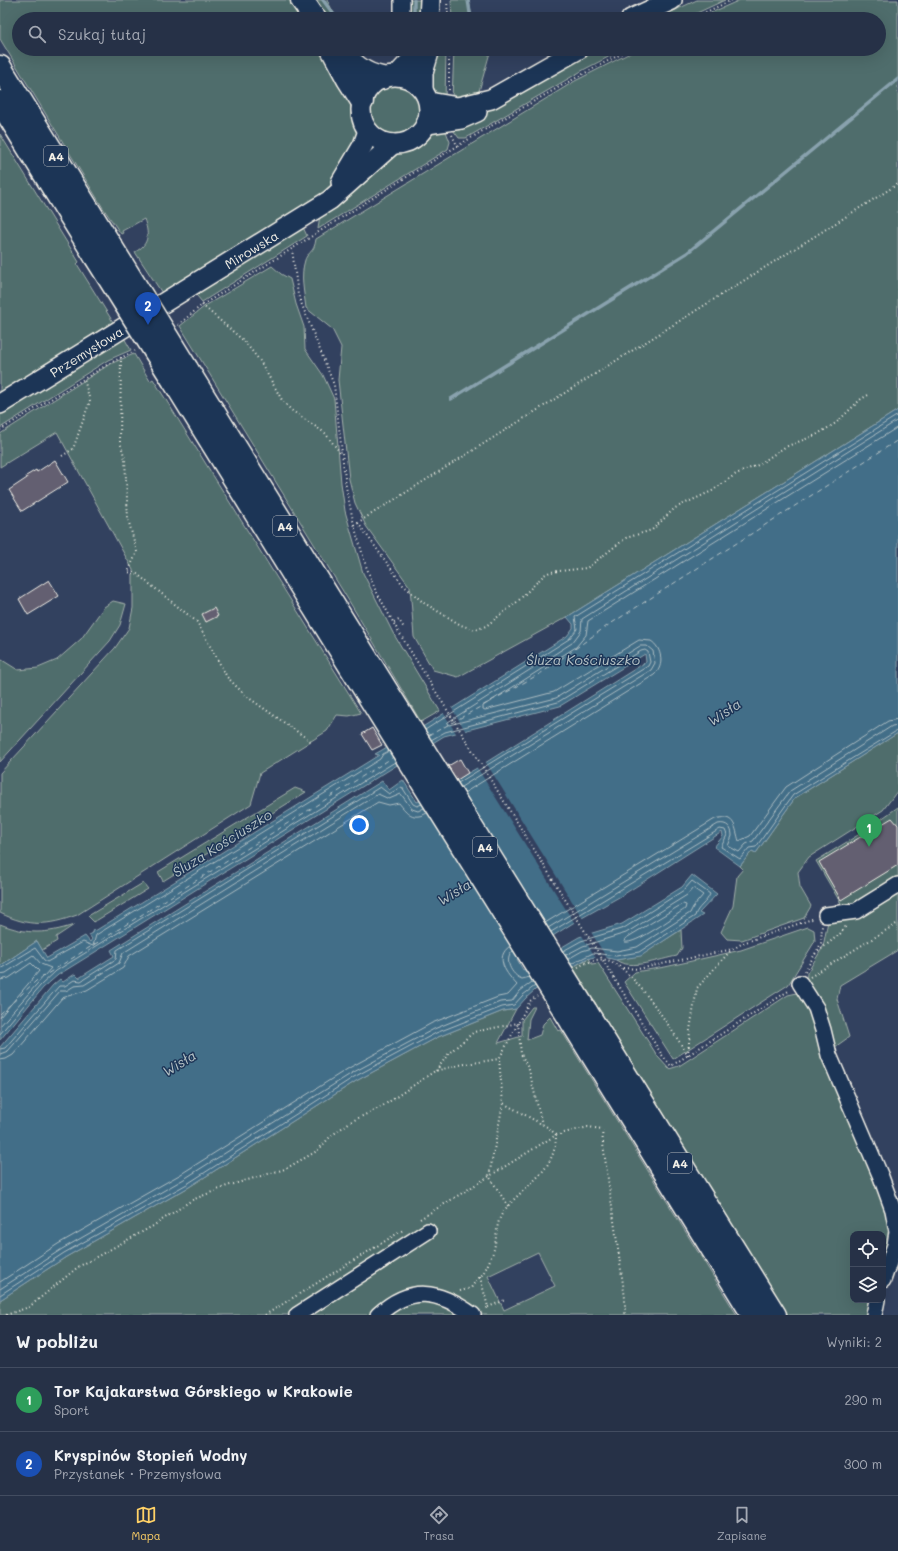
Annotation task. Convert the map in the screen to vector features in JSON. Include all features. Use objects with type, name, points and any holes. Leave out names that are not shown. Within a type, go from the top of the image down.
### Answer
[{"type":"highway","points":[[302,0],[310,12]]},
{"type":"highway","points":[[336,56],[362,101]]},
{"type":"highway","points":[[347,56],[361,71],[370,76],[389,76]]},
{"type":"highway","name":"A4","points":[[0,67],[103,251],[374,688],[578,1016],[775,1315]]},
{"type":"highway","name":"A4","points":[[0,102],[103,251]]},
{"type":"highway","name":"A4","points":[[578,1016],[753,1315]]},
{"type":"main road","points":[[429,12],[430,0]]},
{"type":"main road","points":[[646,12],[672,0]]},
{"type":"main road","points":[[413,56],[411,60],[389,76],[371,85],[362,101],[362,117],[368,131],[384,142],[393,144],[407,142],[413,139],[427,124],[429,117],[423,73],[428,56]]},
{"type":"main road","points":[[427,124],[467,117],[479,110],[491,99],[567,56]]},
{"type":"main road","points":[[389,76],[411,79],[426,95],[458,107],[491,99]]},
{"type":"main road","name":"Mirowska","points":[[330,200],[360,151],[368,131]]},
{"type":"main road","name":"Mirowska","points":[[172,297],[330,200],[393,144]]},
{"type":"main road","name":"Przemysłowa","points":[[0,404],[172,297]]},
{"type":"street","points":[[402,0],[402,12]]},
{"type":"street","points":[[823,916],[856,911],[898,885]]},
{"type":"street","points":[[800,984],[816,1008],[829,1055],[881,1177],[893,1210],[897,1231],[895,1245],[886,1271]]},
{"type":"street","points":[[297,1315],[428,1231]]},
{"type":"street","points":[[378,1315],[389,1304],[404,1297],[417,1294],[434,1296],[459,1305],[473,1315]]},
{"type":"street","points":[[874,1315],[876,1303]]},
{"type":"path","points":[[447,0],[448,12]]},
{"type":"path","points":[[706,12],[732,0]]},
{"type":"path","points":[[449,56],[449,95]]},
{"type":"path","points":[[617,56],[458,146],[292,249],[296,282],[302,306],[332,375],[340,426],[346,487],[354,524],[366,566],[375,589],[398,631],[662,1055],[671,1066],[898,923]]},
{"type":"path","points":[[354,524],[358,523],[898,184]]},
{"type":"path","points":[[202,305],[244,341],[260,361],[282,400],[291,410],[325,433],[343,456]]},
{"type":"path","points":[[121,357],[120,442],[125,459],[128,519],[137,552],[128,572],[137,574],[197,622],[227,677],[246,696],[312,742]]},
{"type":"path","points":[[62,456],[73,449],[90,401],[84,379]]},
{"type":"path","points":[[358,523],[403,585],[424,603],[461,625],[475,630],[486,626],[517,602],[544,575],[550,572],[587,568],[626,538],[652,530],[675,508],[712,491],[736,474],[758,465],[785,447],[816,435],[836,422],[861,399],[870,394]]},
{"type":"path","points":[[394,622],[399,620],[404,628]]},
{"type":"path","points":[[814,955],[840,934],[856,911]]},
{"type":"path","points":[[688,1055],[690,1030],[697,988],[733,949],[743,943],[823,916],[820,944],[807,965],[800,984]]},
{"type":"path","points":[[623,968],[638,969],[733,949]]},
{"type":"path","points":[[589,961],[609,960],[623,968],[658,1010],[688,1055]]},
{"type":"path","points":[[508,1206],[489,1176],[503,1103],[499,1059],[530,1001]]},
{"type":"path","points":[[6,1315],[29,1307],[78,1267],[153,1226],[192,1200],[227,1186],[285,1169],[317,1151],[331,1136],[350,1122],[366,1115],[395,1098],[435,1071],[449,1052],[474,1032],[518,1023]]},
{"type":"path","points":[[518,1023],[521,1054],[529,1070],[542,1124]]},
{"type":"path","points":[[435,1071],[459,1065],[499,1059]]},
{"type":"path","points":[[434,1296],[471,1288],[475,1280],[480,1277],[492,1254],[498,1224],[508,1206],[533,1184],[552,1158],[556,1144],[556,1135],[549,1128],[503,1103]]},
{"type":"path","points":[[416,1222],[556,1135],[588,1127],[602,1129],[625,1298],[625,1315]]},
{"type":"path","points":[[265,1315],[404,1229]]},
{"type":"path","points":[[480,1277],[488,1306]]},
{"type":"path","points":[[482,1315],[488,1306],[505,1300]]},
{"type":"green space","points":[[0,0],[295,0],[304,12],[12,12],[12,56],[330,56],[353,107],[360,134],[336,182],[322,196],[162,293],[135,252],[146,242],[147,229],[144,219],[122,231],[123,233],[121,234],[103,208],[0,39]]},
{"type":"green space","points":[[310,0],[327,0],[333,12],[318,12]]},
{"type":"green space","points":[[406,0],[421,0],[421,12],[407,12]]},
{"type":"green space","points":[[451,0],[469,0],[471,12],[452,12]]},
{"type":"green space","points":[[697,0],[725,0],[699,12],[671,12]]},
{"type":"green space","points":[[740,0],[898,0],[898,410],[567,617],[458,677],[433,670],[414,637],[410,587],[366,526],[355,503],[349,479],[338,380],[341,347],[332,329],[306,308],[303,278],[306,257],[314,247],[316,239],[575,81],[624,56],[886,56],[886,12],[713,12]]},
{"type":"green space","points":[[434,56],[446,56],[445,102],[432,92],[429,85],[428,79]]},
{"type":"green space","points":[[454,56],[489,56],[477,98],[452,100]]},
{"type":"green space","points":[[584,56],[610,56],[585,69],[466,138],[459,138],[453,130]]},
{"type":"green space","points":[[395,84],[404,86],[413,91],[418,100],[420,109],[418,118],[413,127],[404,132],[395,134],[386,132],[377,127],[372,118],[370,109],[372,100],[377,91],[386,86]]},
{"type":"green space","points":[[445,129],[450,142],[448,149],[318,229],[320,214],[394,150],[413,145],[428,133]]},
{"type":"green space","points":[[0,134],[79,262],[77,264],[113,322],[0,393]]},
{"type":"green space","points":[[302,225],[307,236],[202,302],[197,296],[202,287]]},
{"type":"green space","points":[[272,266],[281,274],[290,279],[296,304],[304,327],[305,349],[323,375],[334,399],[341,483],[345,511],[363,573],[393,633],[440,711],[421,722],[349,601],[180,326],[205,306]]},
{"type":"green space","points":[[123,336],[131,350],[108,360],[0,428],[0,412]]},
{"type":"green space","points":[[134,354],[150,381],[153,379],[361,713],[349,716],[337,715],[327,731],[260,773],[251,804],[77,915],[47,923],[29,923],[10,918],[0,913],[0,773],[115,648],[129,628],[133,608],[133,570],[57,432],[0,467],[0,434],[110,364]]},
{"type":"green space","points":[[113,601],[126,604],[120,625],[110,641],[0,762],[0,661],[2,660],[18,670],[38,668],[57,660],[81,639],[104,607]]},
{"type":"green space","points":[[898,733],[898,790],[883,810],[809,857],[798,872],[800,887],[811,906],[804,918],[742,940],[727,939],[721,932],[733,906],[737,876],[743,869],[740,866],[752,851],[756,853],[795,798]]},
{"type":"green space","points":[[295,788],[306,792],[163,881],[158,872]]},
{"type":"green space","points":[[898,807],[898,879],[854,906],[843,907],[816,861],[863,832]]},
{"type":"green space","points":[[143,883],[148,889],[94,922],[88,916]]},
{"type":"green space","points":[[898,889],[898,950],[840,985],[837,999],[849,1037],[828,1052],[806,988],[807,973],[823,947],[828,921]]},
{"type":"green space","points":[[0,924],[28,932],[46,932],[74,925],[56,937],[57,941],[42,950],[37,941],[0,966]]},
{"type":"green space","points":[[808,927],[814,930],[815,941],[788,985],[673,1059],[624,982],[635,972],[665,967],[741,950]]},
{"type":"green space","points":[[681,930],[682,948],[677,956],[637,964],[622,963],[616,960],[641,955]]},
{"type":"green space","points":[[589,958],[592,964],[598,963],[658,1057],[669,1069],[679,1066],[788,995],[797,993],[810,1010],[873,1168],[892,1230],[886,1253],[886,1231],[850,1231],[850,1303],[871,1303],[869,1315],[788,1315],[573,967]]},
{"type":"green space","points":[[532,1007],[535,1007],[529,1019],[527,1040],[540,1035],[543,1024],[550,1017],[558,1031],[561,1030],[737,1315],[481,1315],[464,1303],[444,1292],[423,1287],[412,1288],[398,1293],[369,1315],[0,1315],[0,1300],[66,1257],[189,1187],[356,1081],[438,1037],[503,1011],[516,1009],[498,1043],[522,1036],[522,1020]],"holes":[[[538,1252],[555,1286],[504,1310],[488,1276]]]},
{"type":"green space","points":[[429,1301],[467,1315],[388,1315],[402,1303]]},
{"type":"water","points":[[898,410],[898,733],[795,798],[756,853],[752,851],[740,866],[714,847],[723,836],[722,832],[621,896],[573,923],[517,959],[523,970],[579,937],[622,924],[682,887],[692,875],[717,894],[699,913],[703,915],[641,956],[616,960],[599,956],[586,959],[535,990],[516,1009],[503,1011],[438,1037],[356,1081],[189,1187],[66,1257],[0,1300],[0,1047],[53,985],[60,979],[63,982],[75,974],[79,978],[114,956],[111,950],[382,781],[389,790],[403,780],[417,802],[477,768],[646,662],[645,654],[560,706],[444,736],[58,975],[43,988],[0,1040],[0,966],[37,941],[47,958],[85,936],[90,942],[92,939],[89,935],[93,933],[92,931],[95,931],[379,755],[375,754],[424,726],[567,636],[573,628],[573,624],[567,617]]},
{"type":"pier","points":[[451,707],[466,732],[457,735],[443,712]]},
{"type":"pier","points":[[485,761],[583,919],[575,924],[476,766]]},
{"type":"pier","points":[[591,932],[608,960],[596,958],[581,934]]},
{"type":"building","points":[[55,460],[68,482],[22,511],[9,490],[27,478],[26,476],[36,470],[37,472]]},
{"type":"building","points":[[49,580],[59,596],[28,615],[19,599]]},
{"type":"building","points":[[214,608],[218,616],[206,622],[202,614]]},
{"type":"building","points":[[372,728],[382,745],[372,750],[362,734]]},
{"type":"building","points":[[460,759],[468,773],[457,780],[448,766]]},
{"type":"building","points":[[892,818],[898,825],[898,865],[841,900],[819,862]]},
{"type":"waterway","points":[[323,0],[332,12]]},
{"type":"waterway","points":[[414,0],[414,12]]},
{"type":"waterway","points":[[468,0],[470,12]]},
{"type":"waterway","points":[[451,399],[687,253],[898,79]]},
{"type":"ferry route","points":[[428,736],[543,672],[604,628],[898,440]]},
{"type":"ferry route","points":[[0,1014],[36,981],[395,756]]},
{"type":"place","name":"Kryspinów Stopień Wodny","points":[[148,325]]},
{"type":"place","name":"Tor Kajakarstwa Górskiego w Krakowie","points":[[869,847]]},
{"type":"water label","name":"Śluza Kościuszko","points":[[583,659]]},
{"type":"water label","name":"Wisła","points":[[724,712]]},
{"type":"water label","name":"Śluza Kościuszko","points":[[222,843]]},
{"type":"water label","name":"Wisła","points":[[454,892]]},
{"type":"water label","name":"Wisła","points":[[179,1063]]}]
